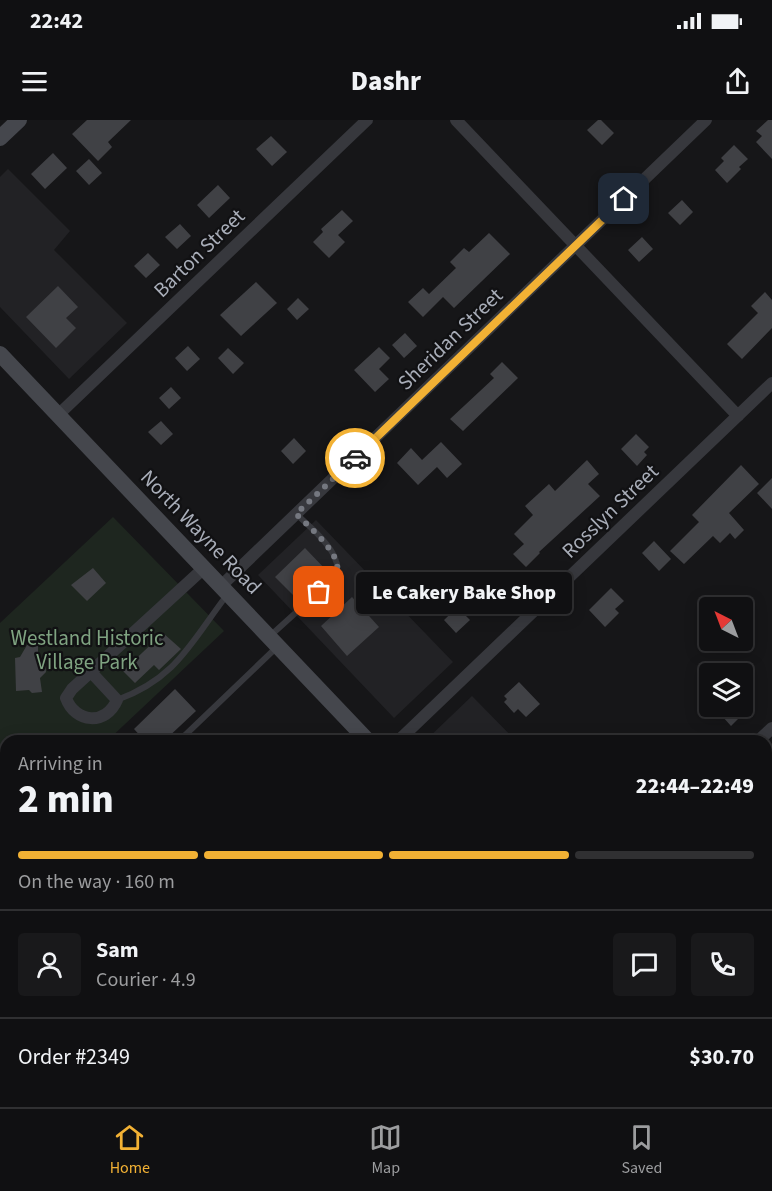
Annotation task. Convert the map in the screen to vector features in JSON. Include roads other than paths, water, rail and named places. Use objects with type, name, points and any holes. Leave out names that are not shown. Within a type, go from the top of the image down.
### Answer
[{"type":"main road","points":[[0,138],[19,120]]},
{"type":"main road","name":"North Wayne Road","points":[[0,354],[362,735]]},
{"type":"street","name":"Barton Street","points":[[58,415],[367,120]]},
{"type":"street","points":[[456,120],[738,416]]},
{"type":"street","name":"Sheridan Street","points":[[225,590],[296,514],[706,120]]},
{"type":"street","name":"Rosslyn Street","points":[[404,735],[772,383]]},
{"type":"street","points":[[91,672],[117,700],[114,708],[106,715],[97,718],[79,715],[70,709],[66,698],[72,689],[204,568]]},
{"type":"lane","points":[[185,735],[333,579],[337,571],[337,561],[328,547],[296,514]]},
{"type":"lane","points":[[117,700],[137,693],[186,654],[225,590]]},
{"type":"place","name":"Le Cakery Bake Shop","points":[[319,592]]},
{"type":"park label","name":"Westland Historic Village Park","points":[[87,650]]}]
